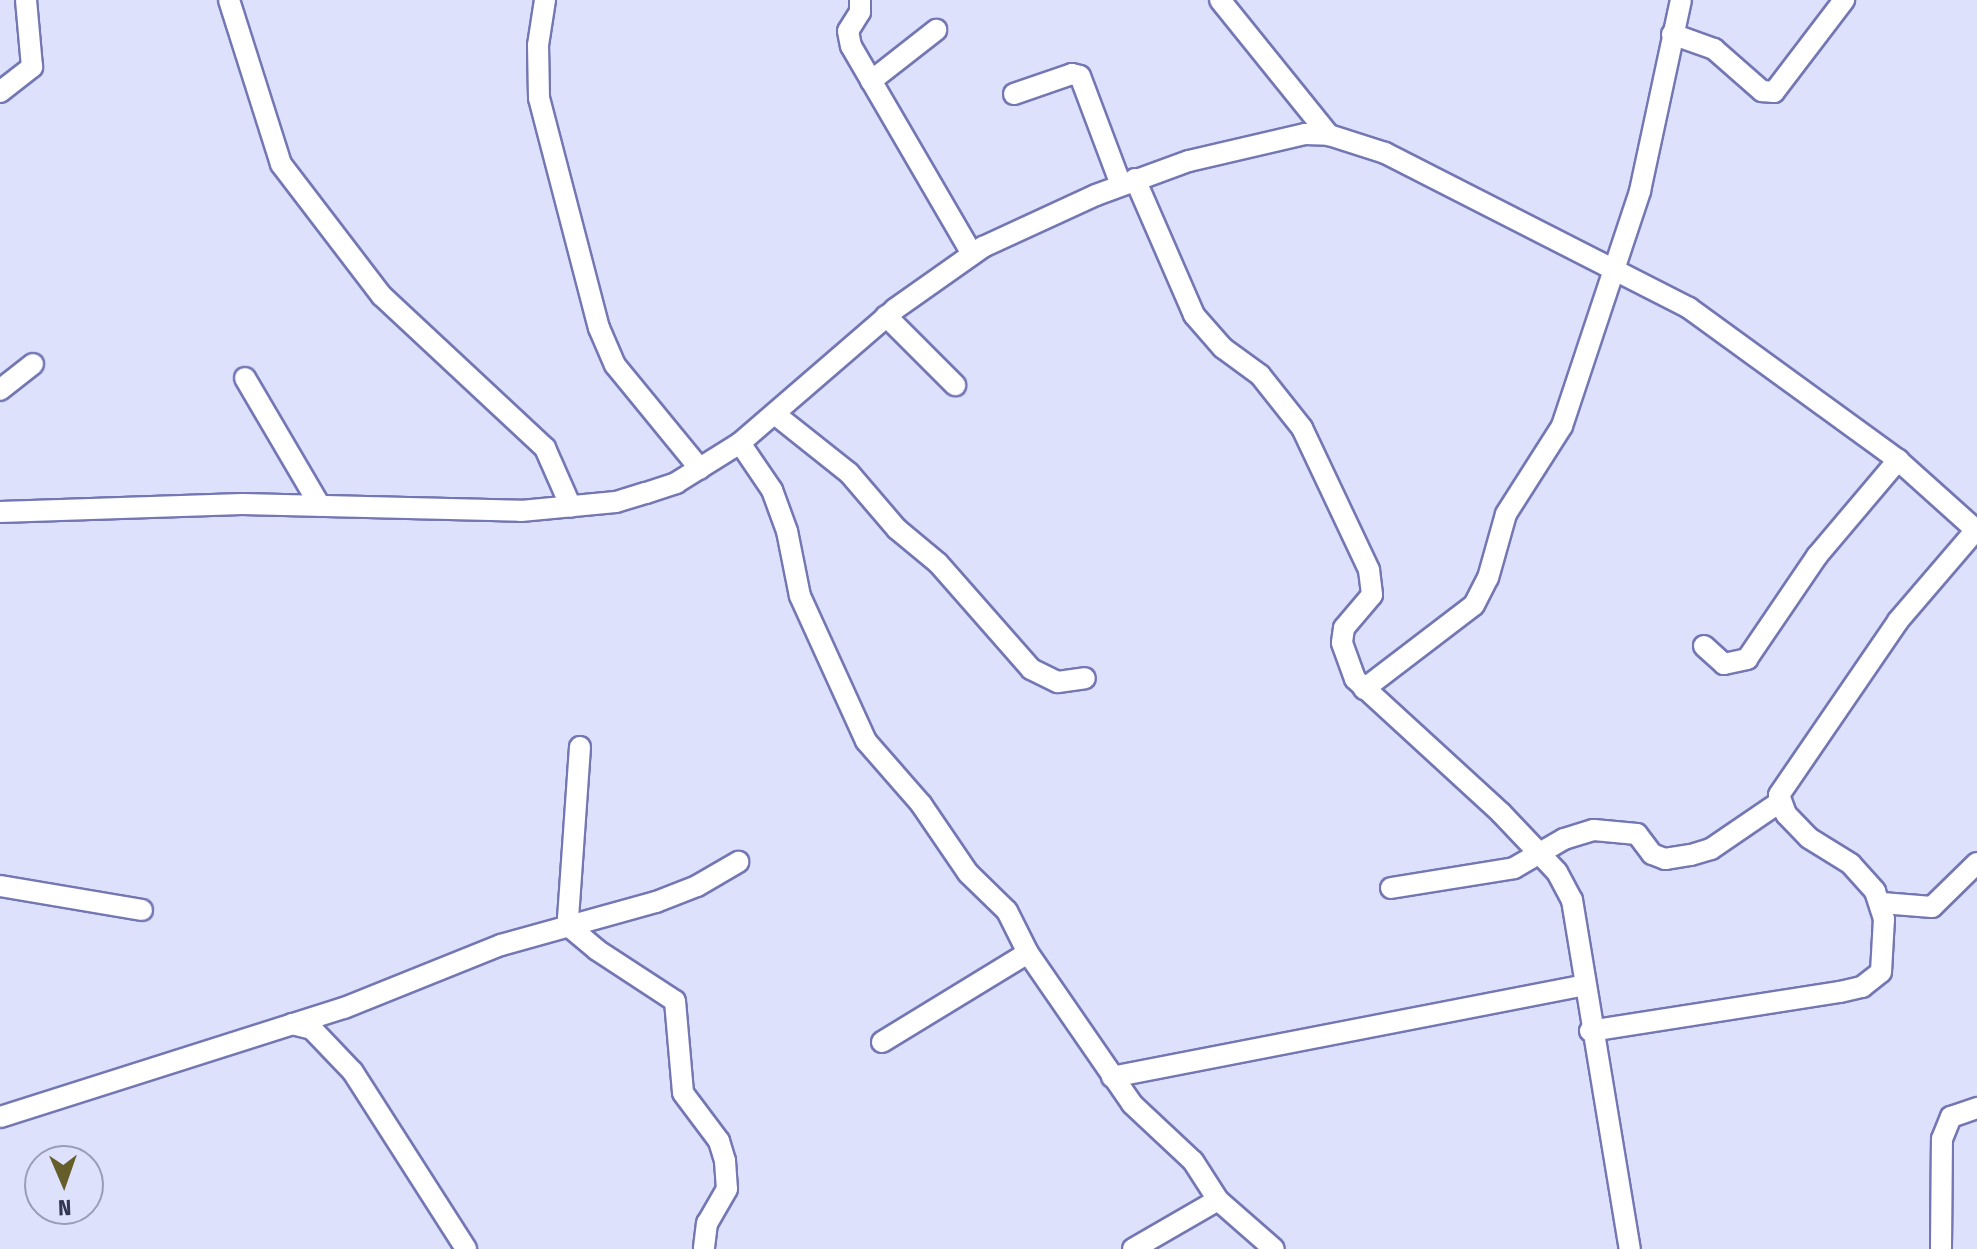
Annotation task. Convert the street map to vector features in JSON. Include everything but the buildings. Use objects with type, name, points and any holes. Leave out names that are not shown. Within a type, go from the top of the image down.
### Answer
[{"type":"street","points":[[0,92],[32,67],[26,0]]},
{"type":"street","points":[[229,0],[281,164],[382,296],[545,448],[571,507]]},
{"type":"street","points":[[545,0],[538,45],[539,98],[599,328],[615,365],[700,469]]},
{"type":"street","points":[[860,0],[848,37],[972,254]]},
{"type":"street","points":[[1220,0],[1329,135]]},
{"type":"street","points":[[1364,689],[1474,605],[1488,578],[1506,514],[1562,426],[1617,269],[1640,191],[1681,0]]},
{"type":"street","points":[[1672,34],[1714,49],[1762,91],[1774,92],[1844,0]]},
{"type":"street","points":[[871,81],[936,30]]},
{"type":"street","points":[[1014,94],[1072,74],[1080,76],[1194,315],[1223,348],[1260,375],[1302,428],[1347,519],[1374,585],[1368,602],[1344,628],[1342,643],[1351,672],[1364,689],[1541,855],[1572,900],[1582,986],[1630,1249]]},
{"type":"street","points":[[0,512],[152,505],[571,507],[646,493],[700,469],[740,443],[776,415],[886,316],[972,254],[1128,182],[1252,143],[1329,135],[1385,153],[1617,269],[1730,334],[1898,460],[1977,531],[1882,644],[1852,693],[1783,785],[1780,802],[1711,849],[1665,859],[1652,854],[1637,834],[1594,830],[1564,839],[1541,855],[1486,876],[1391,888]]},
{"type":"street","points":[[886,316],[955,385]]},
{"type":"street","points":[[0,390],[33,364]]},
{"type":"street","points":[[245,378],[320,506]]},
{"type":"street","points":[[776,415],[849,473],[897,529],[938,563],[1031,669],[1058,682],[1085,678]]},
{"type":"street","points":[[740,443],[777,502],[800,596],[860,730],[968,873],[1007,911],[1028,953],[1132,1104],[1193,1161],[1218,1200],[1274,1249]]},
{"type":"street","points":[[1704,646],[1724,664],[1747,659],[1817,556],[1898,460]]},
{"type":"street","points":[[580,747],[568,900],[571,928],[675,1001],[683,1093],[719,1141],[725,1161],[727,1189],[707,1223],[704,1249]]},
{"type":"street","points":[[1590,1031],[1862,987],[1881,972],[1882,903],[1863,875],[1809,838],[1780,802]]},
{"type":"street","points":[[0,1117],[292,1024],[458,959],[571,928],[697,886],[738,862]]},
{"type":"street","points":[[1882,903],[1932,907],[1977,863]]},
{"type":"street","points":[[0,886],[142,910]]},
{"type":"street","points":[[882,1042],[1028,953]]},
{"type":"street","points":[[1112,1077],[1582,986]]},
{"type":"street","points":[[292,1024],[312,1029],[353,1072],[466,1249]]},
{"type":"street","points":[[1941,1249],[1942,1139],[1951,1117],[1977,1108]]},
{"type":"street","points":[[1133,1249],[1218,1200]]}]
